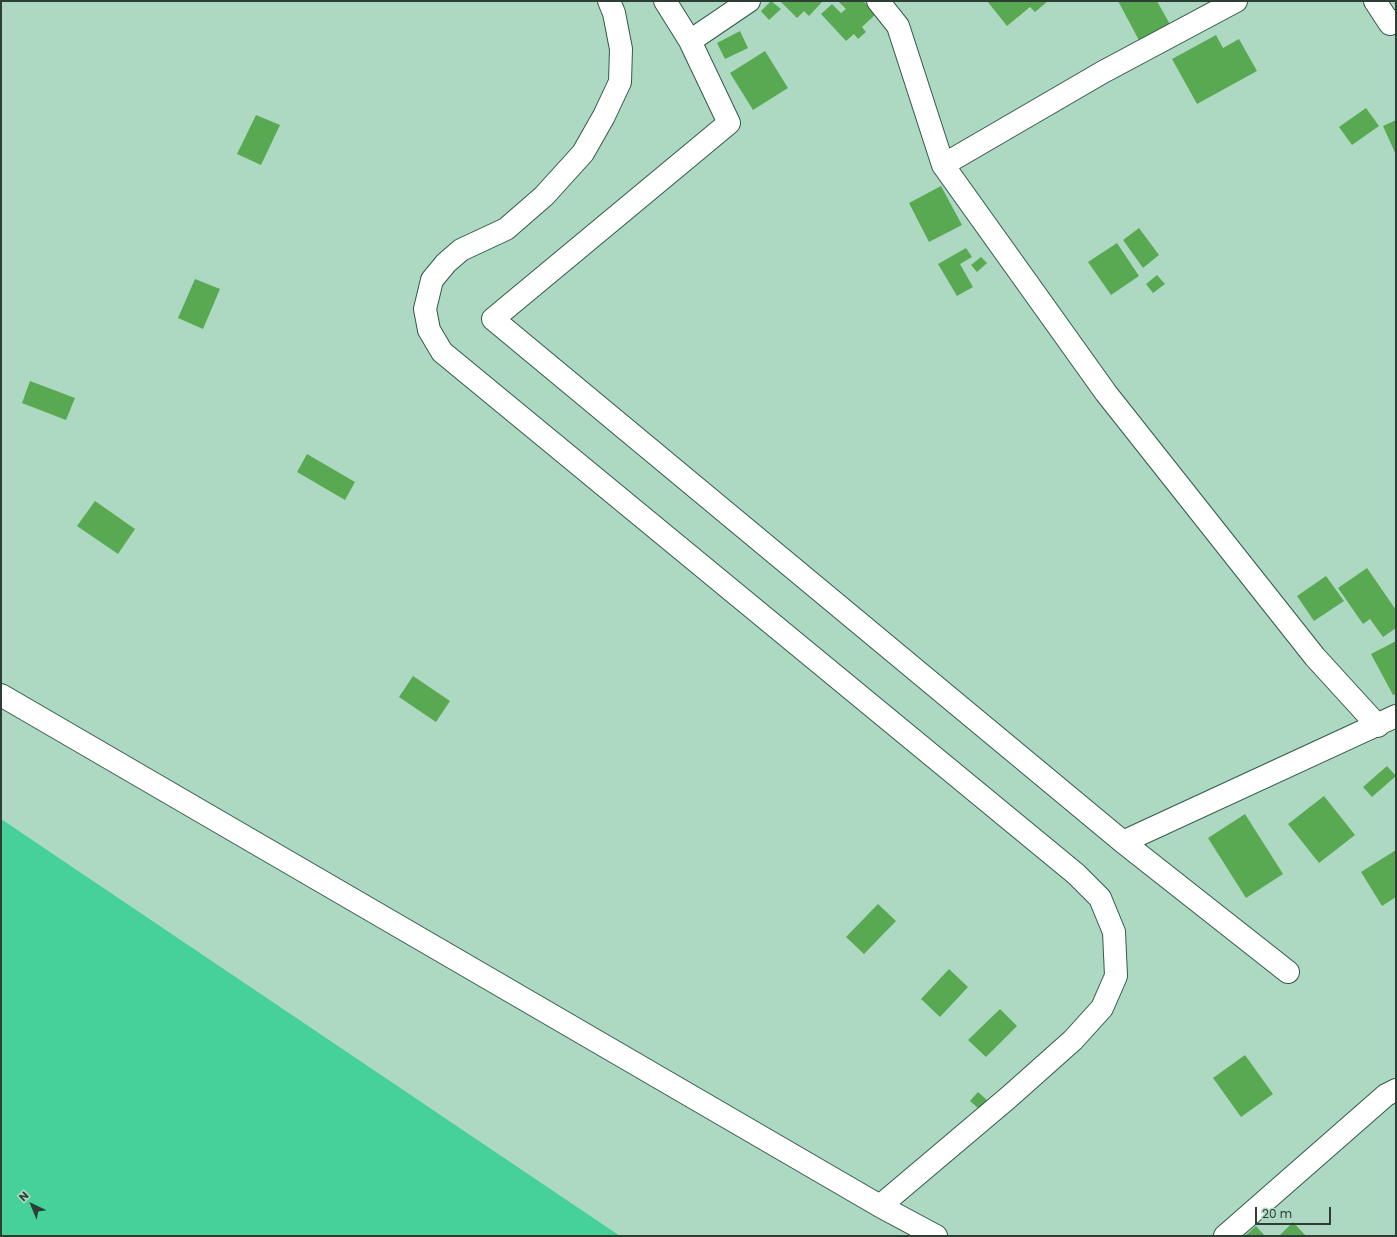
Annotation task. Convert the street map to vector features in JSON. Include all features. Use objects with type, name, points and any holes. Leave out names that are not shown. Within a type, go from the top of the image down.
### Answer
[{"type":"street","points":[[609,1],[614,13],[621,49],[620,82],[604,116],[583,153],[544,196],[506,229],[461,250],[446,263],[432,280],[425,309],[429,330],[442,352],[1076,874],[1100,898],[1114,932],[1116,976],[1102,1008],[1073,1040],[1009,1097],[880,1206]]},
{"type":"street","points":[[665,1],[690,41],[730,123],[493,319],[1123,842],[1288,972]]},
{"type":"street","points":[[690,41],[749,1]]},
{"type":"street","points":[[878,1],[898,26],[943,165],[1106,393],[1315,657],[1387,721],[1123,842]]},
{"type":"street","points":[[943,165],[1103,72],[1236,1]]},
{"type":"street","points":[[1375,1],[1390,24],[1396,21]]},
{"type":"street","points":[[1,695],[880,1206],[936,1236]]},
{"type":"street","points":[[1225,1236],[1386,1095],[1396,1090]]},
{"type":"green space","points":[[1,819],[620,1236],[1,1236]]},
{"type":"building","points":[[771,1],[781,9],[769,20],[761,11]]},
{"type":"building","points":[[780,1],[823,1],[809,16],[804,11],[797,18]]},
{"type":"building","points":[[838,1],[863,1],[877,13],[862,27],[866,32],[858,39],[854,34],[846,41],[821,14],[832,4],[841,13],[846,9]]},
{"type":"building","points":[[987,1],[1048,1],[1035,12],[1030,7],[1007,26]]},
{"type":"building","points":[[1118,1],[1157,1],[1172,28],[1141,44]]},
{"type":"building","points":[[740,31],[748,48],[725,59],[717,43]]},
{"type":"building","points":[[1216,35],[1223,48],[1239,39],[1257,71],[1197,104],[1172,59]]},
{"type":"building","points":[[765,51],[788,88],[753,110],[730,73]]},
{"type":"building","points":[[1366,108],[1379,126],[1352,145],[1339,127]]},
{"type":"building","points":[[256,115],[280,125],[261,165],[237,154]]},
{"type":"building","points":[[1396,120],[1396,155],[1383,126]]},
{"type":"building","points":[[941,186],[962,225],[929,242],[909,203]]},
{"type":"building","points":[[1139,228],[1159,255],[1143,268],[1123,240]]},
{"type":"building","points":[[1117,243],[1139,276],[1111,295],[1088,262]]},
{"type":"building","points":[[966,248],[972,257],[960,264],[973,287],[957,296],[938,264]]},
{"type":"building","points":[[981,257],[987,263],[977,272],[971,265]]},
{"type":"building","points":[[1157,275],[1165,284],[1153,293],[1146,284]]},
{"type":"building","points":[[195,279],[220,289],[203,329],[178,318]]},
{"type":"building","points":[[30,381],[75,398],[66,420],[22,403]]},
{"type":"building","points":[[307,454],[355,482],[345,500],[297,472]]},
{"type":"building","points":[[95,501],[135,529],[118,554],[77,526]]},
{"type":"building","points":[[1367,568],[1396,610],[1396,628],[1383,637],[1370,619],[1363,624],[1338,588]]},
{"type":"building","points":[[1326,576],[1344,601],[1314,621],[1297,596]]},
{"type":"building","points":[[1396,641],[1396,694],[1393,695],[1371,654]]},
{"type":"building","points":[[413,676],[450,701],[436,722],[399,697]]},
{"type":"building","points":[[1387,766],[1396,776],[1372,797],[1363,787]]},
{"type":"building","points":[[1324,796],[1355,835],[1319,863],[1288,824]]},
{"type":"building","points":[[1245,814],[1283,874],[1246,898],[1208,838]]},
{"type":"building","points":[[1396,850],[1396,897],[1382,906],[1361,872]]},
{"type":"building","points":[[878,904],[896,921],[864,954],[846,937]]},
{"type":"building","points":[[949,969],[968,987],[940,1017],[921,999]]},
{"type":"building","points":[[1000,1009],[1017,1026],[986,1057],[968,1040]]},
{"type":"building","points":[[1245,1055],[1273,1094],[1241,1117],[1213,1078]]},
{"type":"building","points":[[978,1092],[987,1100],[979,1109],[970,1101]]},
{"type":"building","points":[[1293,1222],[1306,1236],[1279,1236]]},
{"type":"building","points":[[1256,1226],[1265,1236],[1245,1236]]}]
